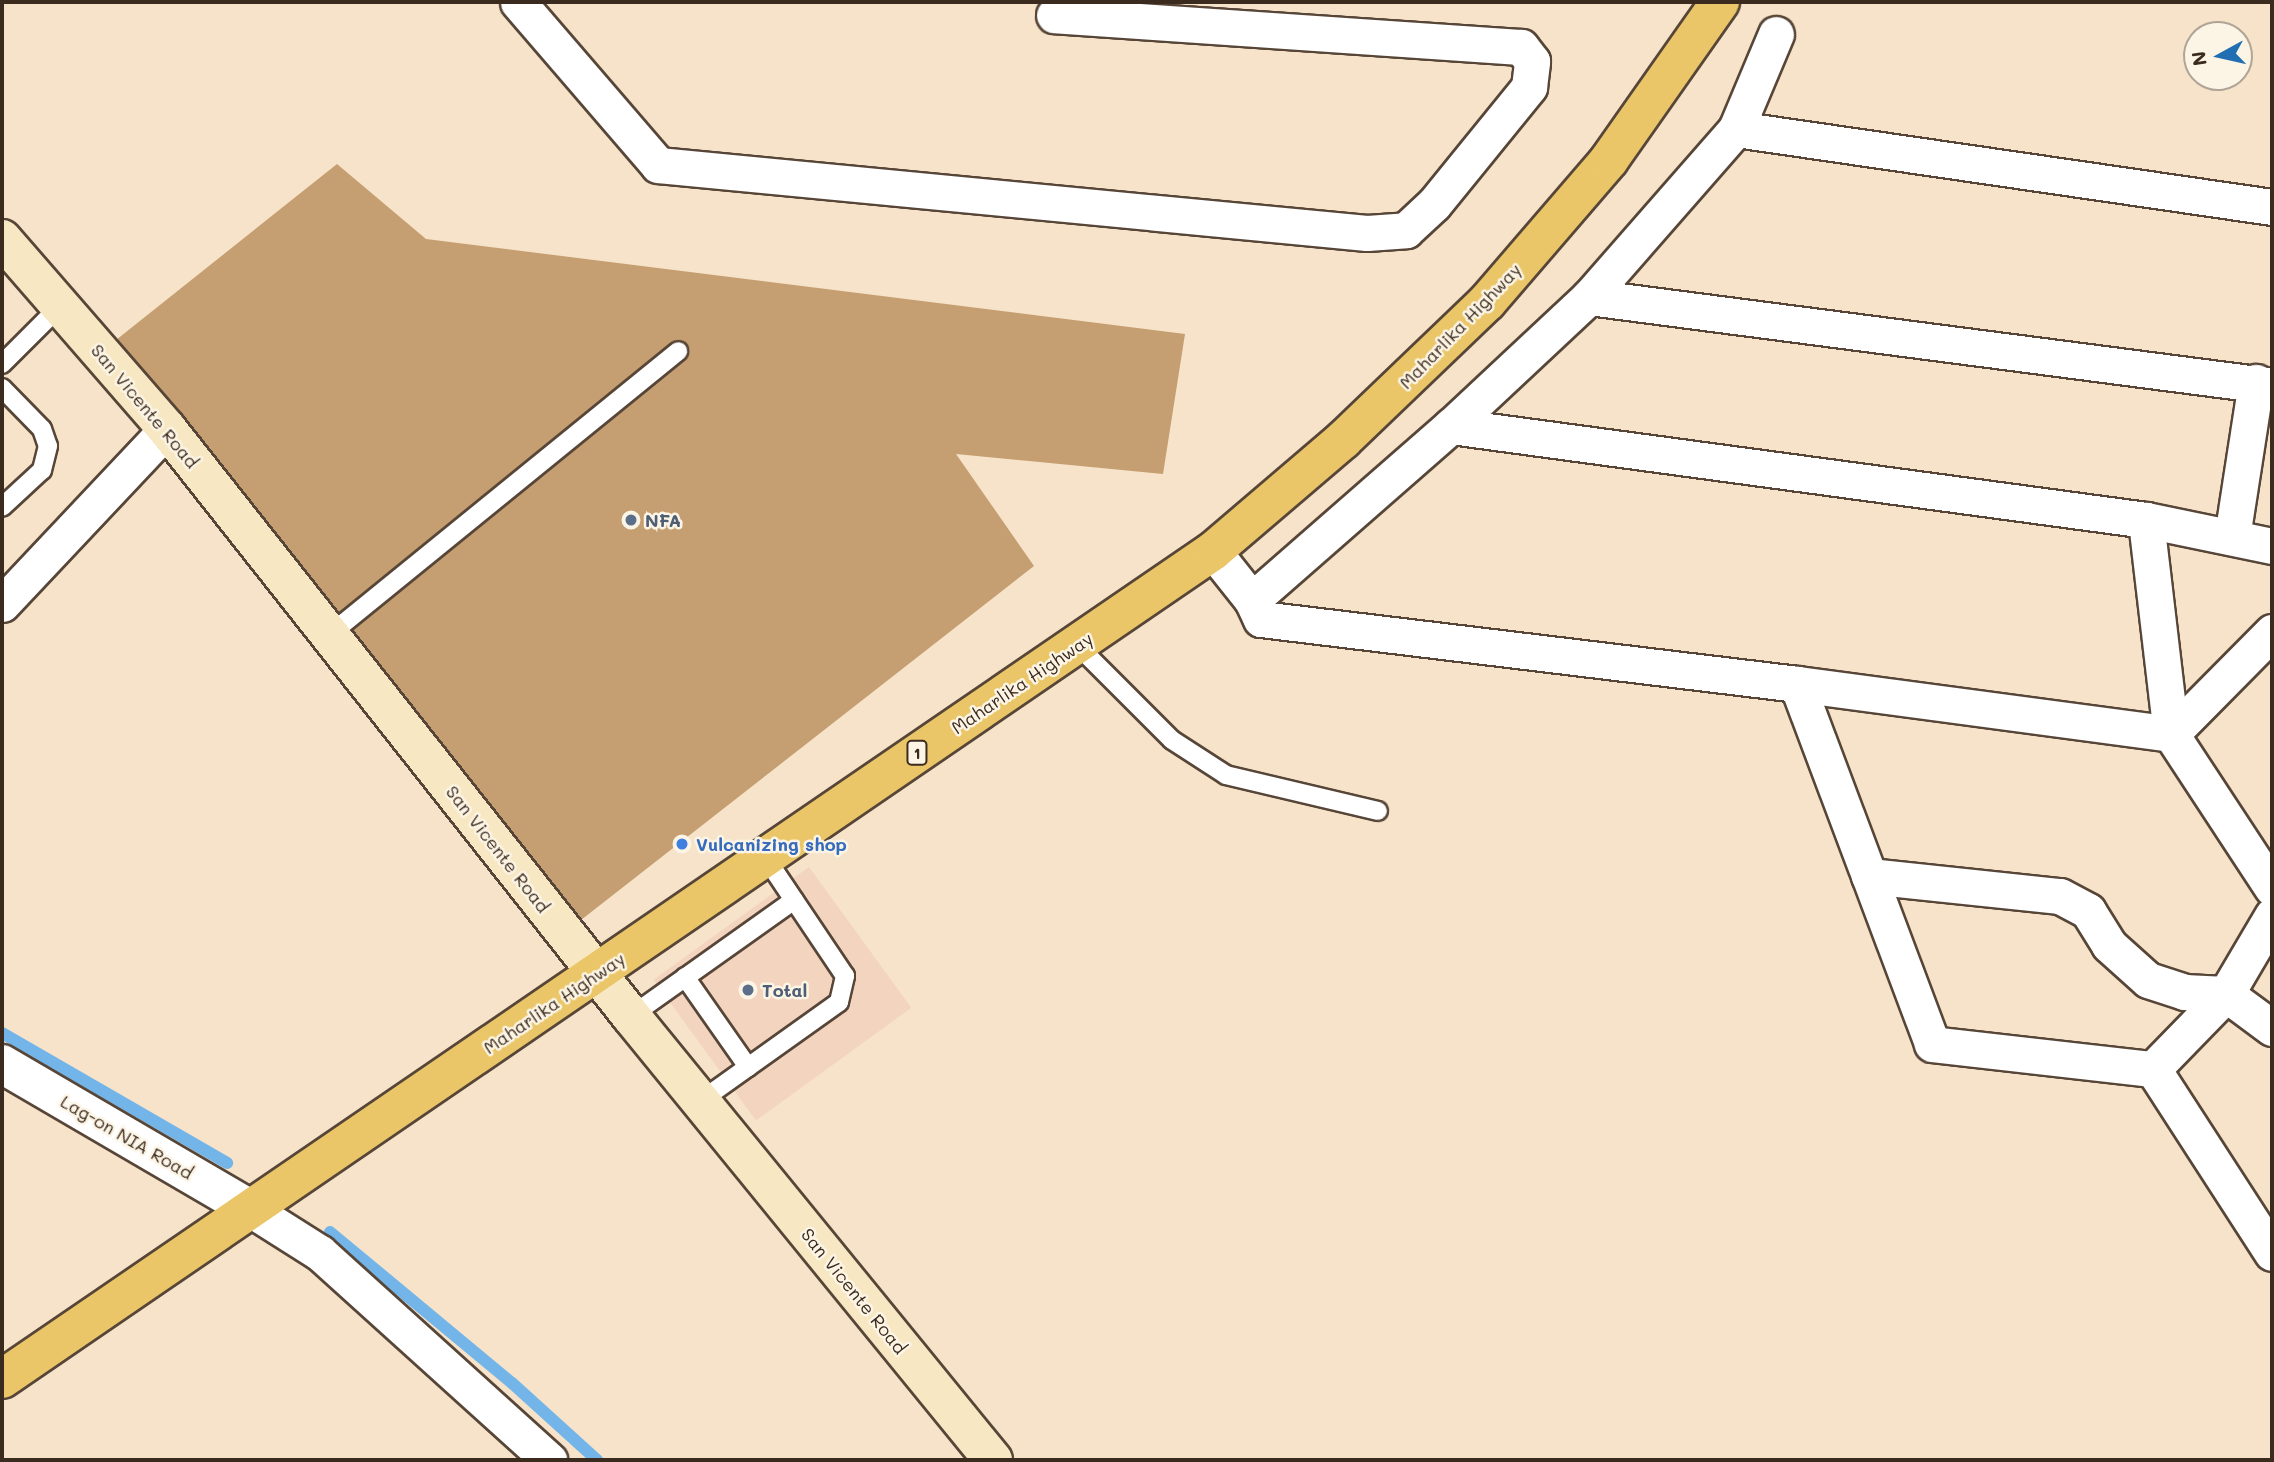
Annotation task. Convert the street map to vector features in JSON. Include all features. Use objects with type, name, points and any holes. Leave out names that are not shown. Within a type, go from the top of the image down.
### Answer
[{"type":"highway","name":"Maharlika Highway","points":[[2,1379],[1213,551],[1352,432],[1486,302],[1608,160],[1720,2]]},
{"type":"main road","name":"San Vicente Road","points":[[2,239],[167,429],[699,1102],[993,1460]]},
{"type":"street","points":[[518,2],[658,165],[1367,233],[1406,230],[1434,204],[1529,87],[1532,61],[1521,47],[1054,15]]},
{"type":"street","points":[[1252,600],[1451,426],[1589,298],[1736,129],[1776,34]]},
{"type":"street","points":[[1736,129],[2272,207]]},
{"type":"street","points":[[1589,298],[2264,384],[2232,537]]},
{"type":"street","points":[[1451,426],[2146,520],[2272,545]]},
{"type":"street","points":[[2,604],[167,429]]},
{"type":"street","points":[[2146,520],[2171,734],[2272,888]]},
{"type":"street","points":[[1213,551],[1252,600],[1261,619],[1797,684],[2171,734]]},
{"type":"street","points":[[2171,734],[2272,632]]},
{"type":"street","points":[[1797,684],[1932,1044],[2153,1069]]},
{"type":"street","points":[[1869,876],[2060,896],[2088,912],[2109,946],[2148,980],[2184,992],[2226,994],[2272,1028]]},
{"type":"street","points":[[2153,1069],[2226,994],[2272,916]]},
{"type":"street","name":"Lag-on NIA Road","points":[[2,1063],[252,1210]]},
{"type":"street","points":[[2153,1069],[2272,1253]]},
{"type":"street","points":[[252,1210],[320,1253],[549,1460]]},
{"type":"lane","points":[[2,364],[60,306]]},
{"type":"lane","points":[[329,635],[678,351]]},
{"type":"lane","points":[[2,388],[42,429],[48,446],[42,470],[2,507]]},
{"type":"lane","points":[[1077,645],[1172,740],[1226,775],[1378,811]]},
{"type":"lane","points":[[699,1102],[839,1002],[845,976],[765,857]]},
{"type":"lane","points":[[631,1016],[794,900]]},
{"type":"lane","points":[[685,977],[748,1067]]},
{"type":"shaded area","points":[[809,867],[911,1008],[756,1121],[654,980]]},
{"type":"building","name":"NFA","points":[[337,164],[426,239],[1185,334],[1163,474],[956,454],[1034,566],[581,920],[116,340]]},
{"type":"waterway","points":[[2,1033],[227,1163]]},
{"type":"waterway","points":[[330,1232],[512,1383],[597,1460]]},
{"type":"place","name":"NFA","points":[[631,520]]},
{"type":"place","name":"Vulcanizing shop","points":[[682,844]]},
{"type":"place","name":"Total","points":[[748,990]]}]
